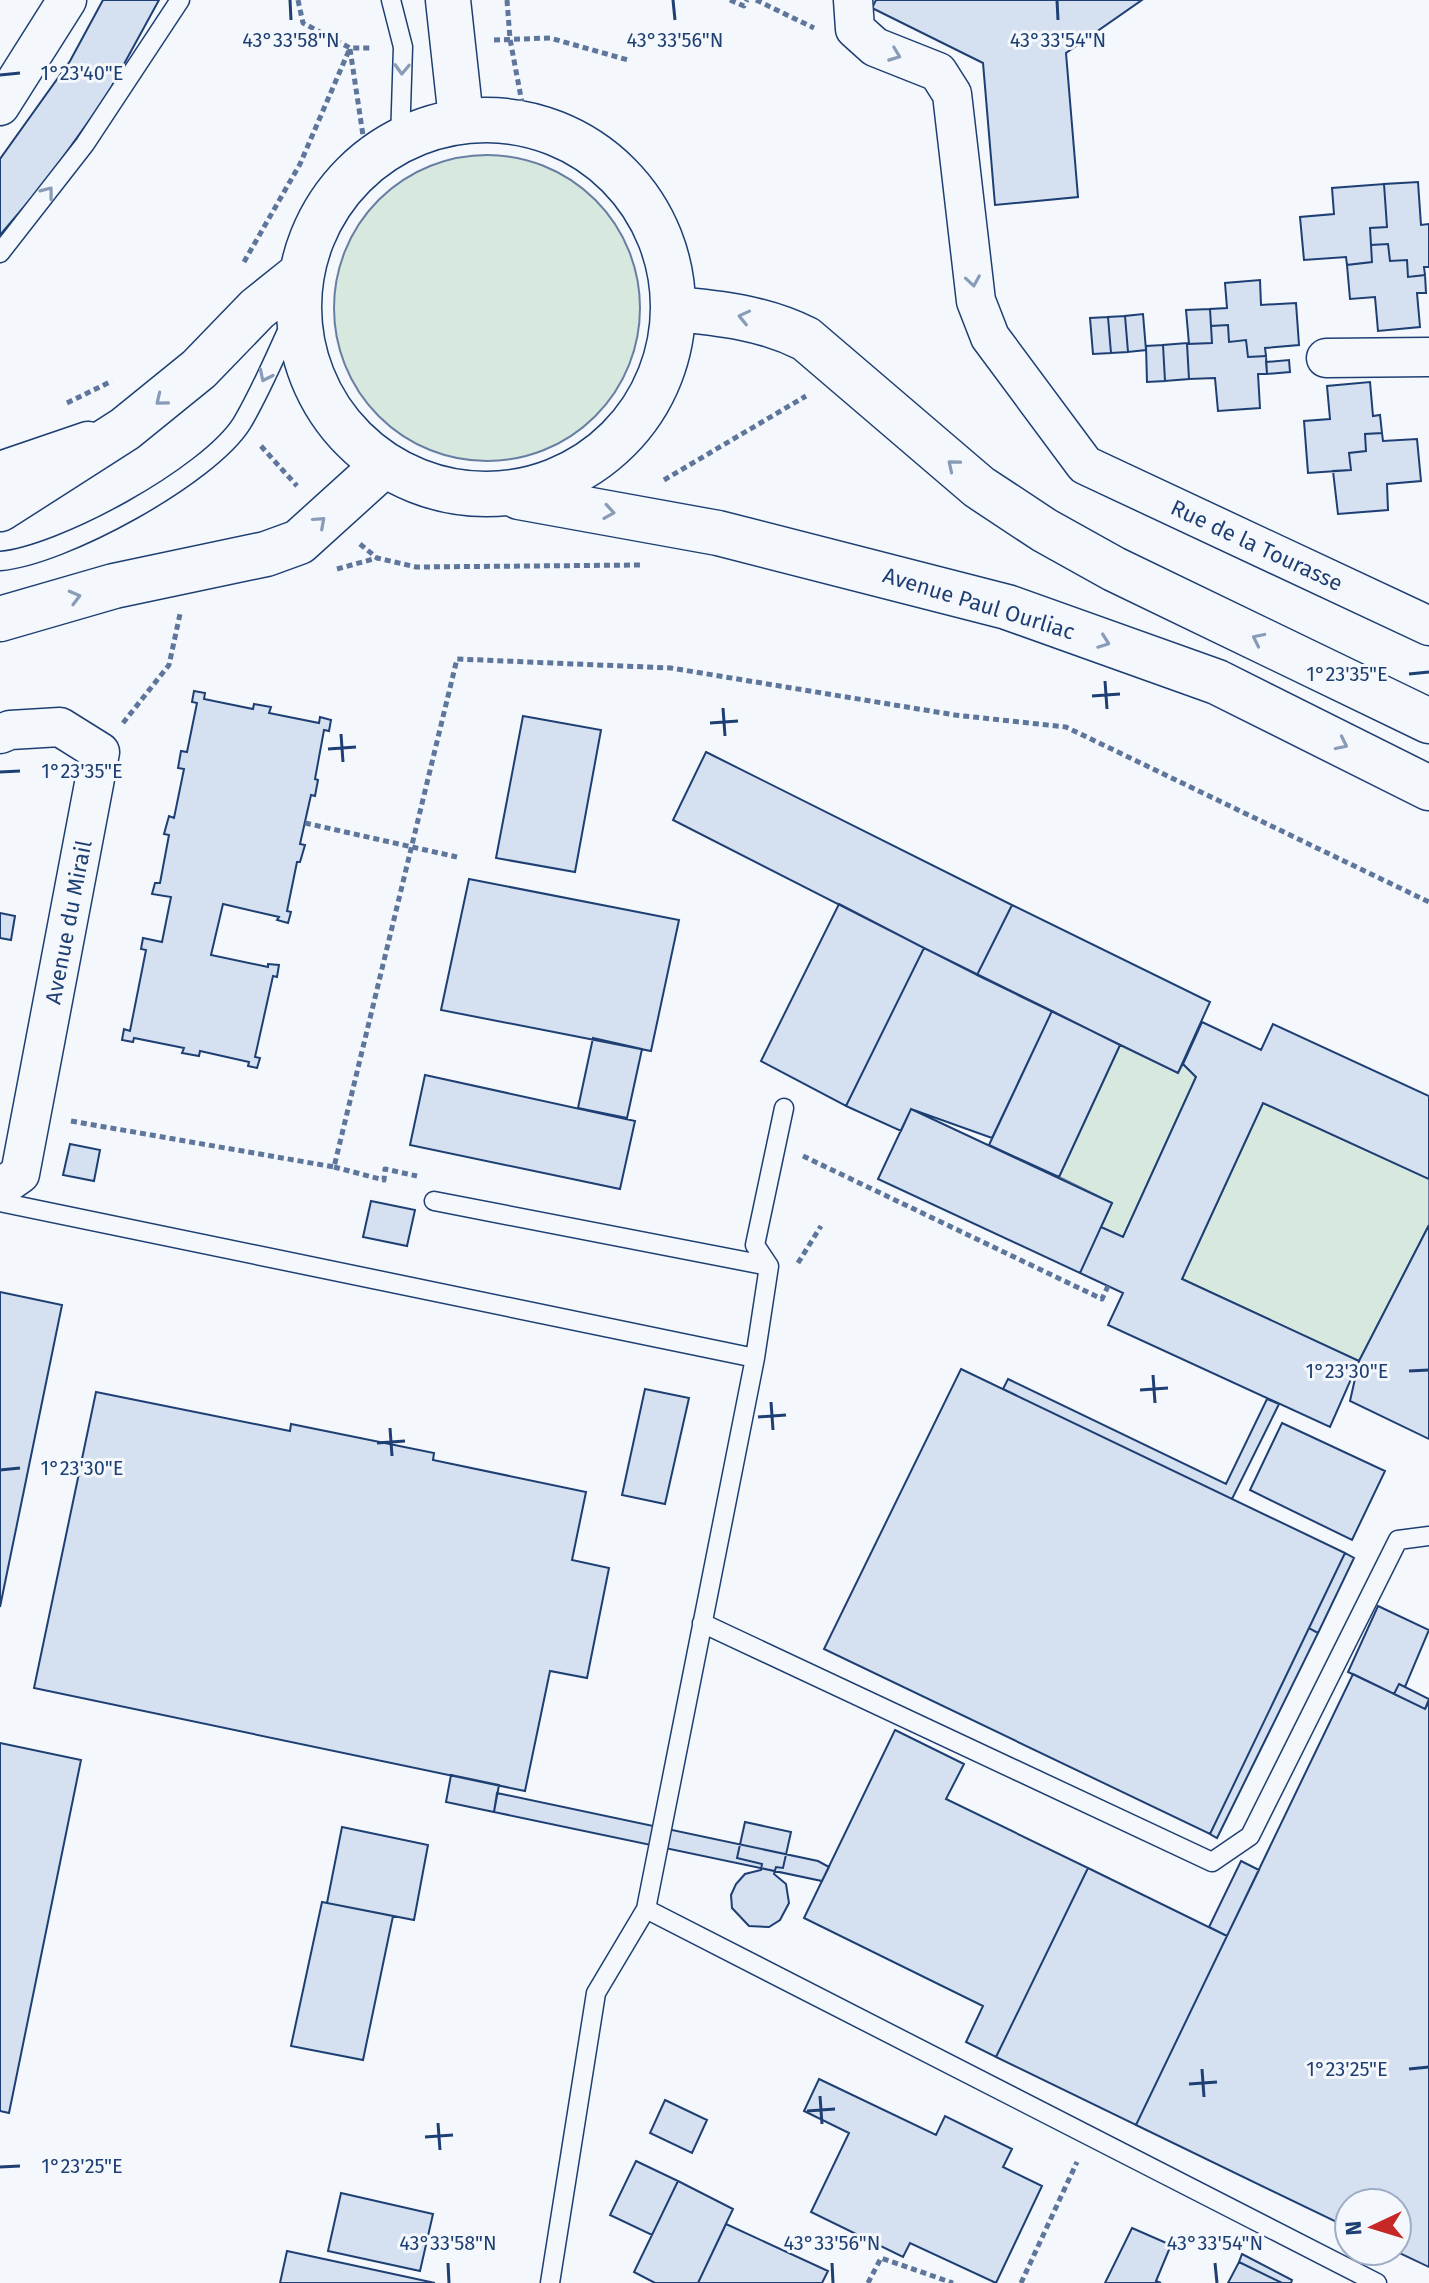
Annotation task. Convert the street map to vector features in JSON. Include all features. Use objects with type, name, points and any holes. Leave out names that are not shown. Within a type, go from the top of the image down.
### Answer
[{"type":"main road","points":[[448,0],[461,119]]},
{"type":"main road","points":[[461,119],[526,124],[565,137],[589,151],[631,188],[654,225],[664,252],[674,309],[664,365],[654,391],[632,426],[602,456],[571,475],[539,488],[505,495],[452,492],[384,465],[349,436],[324,402],[310,372],[300,290],[315,231],[337,194],[383,151],[461,119]]},
{"type":"main road","points":[[0,509],[125,429],[199,369],[257,309],[300,290]]},
{"type":"main road","points":[[674,309],[778,325],[806,339],[979,487],[1044,530],[1114,569],[1429,721]]},
{"type":"main road","points":[[0,619],[114,586],[266,554],[299,542],[384,465]]},
{"type":"main road","name":"Avenue Paul Ourliac","points":[[505,495],[718,533],[1007,607],[1217,682],[1429,788]]},
{"type":"street","points":[[0,106],[67,0]]},
{"type":"street","name":"Rue de la Tourasse","points":[[852,4],[855,29],[875,47],[938,72],[952,94],[976,301],[990,337],[1085,465],[1429,626]]},
{"type":"street","points":[[1326,358],[1429,357]]},
{"type":"street","points":[[0,471],[125,429]]},
{"type":"street","points":[[0,734],[10,730],[60,727],[100,752]]},
{"type":"street","name":"Avenue du Mirail","points":[[0,1188],[20,1174],[100,752]]},
{"type":"lane","points":[[0,253],[85,144],[180,0]]},
{"type":"lane","points":[[383,151],[403,47],[391,0]]},
{"type":"lane","points":[[0,561],[105,526],[192,473],[241,425],[300,290]]},
{"type":"lane","points":[[550,2283],[596,1993],[646,1909],[755,1358],[769,1266],[755,1245],[784,1108]]},
{"type":"lane","points":[[434,1201],[769,1266]]},
{"type":"lane","points":[[0,1202],[755,1358]]},
{"type":"lane","points":[[702,1623],[1212,1862],[1250,1836],[1398,1540],[1429,1536]]},
{"type":"lane","points":[[646,1909],[1377,2283]]},
{"type":"path","points":[[298,0],[303,23],[350,48],[383,151]]},
{"type":"path","points":[[507,0],[510,39],[526,124]]},
{"type":"path","points":[[730,0],[744,6],[747,0]]},
{"type":"path","points":[[756,0],[819,29],[852,4]]},
{"type":"path","points":[[510,39],[550,38],[628,60]]},
{"type":"path","points":[[239,269],[300,164],[350,48]]},
{"type":"path","points":[[53,409],[118,378]]},
{"type":"path","points":[[659,493],[664,478],[812,393]]},
{"type":"path","points":[[241,425],[326,518],[377,558],[416,567],[656,565]]},
{"type":"path","points":[[100,752],[169,665],[181,610]]},
{"type":"path","points":[[34,1099],[72,1122],[334,1167],[457,659],[671,668],[955,715],[1066,727],[1429,902]]},
{"type":"path","points":[[305,823],[457,857]]},
{"type":"path","points":[[777,1144],[1102,1299],[1108,1286]]},
{"type":"path","points":[[1021,2283],[1089,2136]]},
{"type":"path","points":[[868,2283],[881,2258],[953,2283]]},
{"type":"shaded area","points":[[472,155],[502,155],[532,161],[559,173],[584,189],[606,211],[634,263],[640,323],[629,367],[606,405],[584,427],[532,455],[502,461],[472,461],[442,455],[415,443],[390,427],[368,405],[340,353],[334,323],[334,293],[340,263],[352,236],[368,211],[390,189],[442,161]]},
{"type":"shaded area","points":[[1120,1045],[1178,1073],[1183,1064],[1196,1077],[1123,1237],[1101,1227],[1112,1203],[1059,1177]]},
{"type":"shaded area","points":[[1263,1103],[1429,1179],[1429,1225],[1359,1361],[1182,1279]]},
{"type":"building","points":[[103,0],[159,0],[106,97],[46,181],[0,235],[0,159],[70,61]]},
{"type":"building","points":[[876,0],[1142,0],[1066,53],[1078,197],[995,205],[983,63],[872,8]]},
{"type":"building","points":[[1418,182],[1421,225],[1429,224],[1429,267],[1424,267],[1425,275],[1408,277],[1407,260],[1390,261],[1388,244],[1371,245],[1370,228],[1387,227],[1384,184]]},
{"type":"building","points":[[1384,184],[1387,227],[1370,228],[1372,262],[1347,265],[1346,257],[1304,260],[1300,217],[1334,214],[1332,188]]},
{"type":"building","points":[[1388,244],[1390,261],[1407,260],[1408,277],[1425,275],[1426,293],[1417,293],[1420,327],[1378,331],[1375,297],[1350,299],[1347,265],[1372,262],[1371,245]]},
{"type":"building","points":[[1260,280],[1261,305],[1296,303],[1299,345],[1265,348],[1266,356],[1248,357],[1246,340],[1229,342],[1228,325],[1211,326],[1210,309],[1227,308],[1225,283]]},
{"type":"building","points":[[1210,309],[1212,343],[1189,344],[1186,310]]},
{"type":"building","points":[[1143,314],[1146,350],[1128,352],[1125,316]]},
{"type":"building","points":[[1125,316],[1128,352],[1111,353],[1108,317]]},
{"type":"building","points":[[1108,317],[1111,353],[1093,354],[1090,318]]},
{"type":"building","points":[[1228,325],[1229,342],[1246,340],[1248,357],[1266,356],[1267,374],[1258,374],[1260,408],[1218,411],[1215,378],[1189,379],[1187,344],[1212,343],[1211,326]]},
{"type":"building","points":[[1187,343],[1189,379],[1165,381],[1163,345]]},
{"type":"building","points":[[1163,345],[1165,381],[1147,382],[1146,346]]},
{"type":"building","points":[[1289,360],[1290,372],[1267,374],[1266,362]]},
{"type":"building","points":[[1370,382],[1373,416],[1380,415],[1382,433],[1365,434],[1366,451],[1349,453],[1351,470],[1308,473],[1304,421],[1330,419],[1327,386]]},
{"type":"building","points":[[1382,433],[1383,441],[1417,439],[1421,481],[1387,484],[1388,510],[1338,514],[1333,471],[1351,470],[1349,453],[1366,451],[1365,434]]},
{"type":"building","points":[[194,691],[205,693],[204,699],[253,709],[254,704],[271,707],[269,713],[319,723],[320,717],[331,720],[329,731],[324,730],[315,779],[318,780],[315,796],[311,795],[300,844],[305,845],[300,862],[297,862],[287,911],[291,912],[288,923],[277,920],[279,917],[223,904],[211,955],[268,967],[268,964],[279,965],[277,977],[273,976],[255,1057],[260,1058],[257,1068],[248,1066],[249,1062],[200,1051],[199,1056],[182,1053],[184,1048],[134,1038],[133,1042],[122,1040],[124,1029],[130,1031],[146,950],[141,949],[143,938],[162,942],[171,897],[152,894],[155,883],[160,883],[169,835],[164,834],[169,816],[174,818],[184,769],[178,768],[181,751],[187,752],[197,703],[192,702]]},
{"type":"building","points":[[523,716],[601,730],[575,872],[496,858]]},
{"type":"building","points":[[706,752],[1012,905],[977,975],[673,820]]},
{"type":"building","points":[[469,879],[679,920],[651,1051],[441,1010]]},
{"type":"building","points":[[839,904],[924,948],[846,1106],[761,1061]]},
{"type":"building","points":[[1012,905],[1210,1002],[1178,1073],[977,975]]},
{"type":"building","points":[[0,913],[15,916],[11,940],[0,938]]},
{"type":"building","points":[[924,948],[1052,1011],[992,1138],[911,1109],[901,1131],[846,1106]]},
{"type":"building","points":[[1052,1011],[1120,1045],[1059,1177],[989,1145]]},
{"type":"building","points":[[1202,1022],[1261,1050],[1273,1024],[1429,1096],[1429,1179],[1263,1103],[1182,1279],[1359,1361],[1330,1427],[1108,1325],[1123,1293],[1080,1273],[1101,1227],[1123,1237],[1196,1077],[1183,1064]]},
{"type":"building","points":[[593,1038],[642,1049],[627,1118],[578,1108]]},
{"type":"building","points":[[425,1075],[635,1121],[620,1189],[410,1145]]},
{"type":"building","points":[[911,1109],[1112,1203],[1080,1273],[878,1179]]},
{"type":"building","points":[[70,1144],[100,1150],[94,1181],[63,1175]]},
{"type":"building","points":[[371,1201],[415,1210],[407,1246],[363,1237]]},
{"type":"building","points":[[1429,1225],[1429,1439],[1350,1401],[1359,1361]]},
{"type":"building","points":[[0,1292],[62,1305],[0,1607]]},
{"type":"building","points":[[961,1369],[1345,1553],[1210,1834],[824,1649]]},
{"type":"building","points":[[1008,1379],[1226,1484],[1267,1399],[1279,1404],[1232,1499],[1003,1389]]},
{"type":"building","points":[[645,1389],[689,1398],[665,1504],[622,1495]]},
{"type":"building","points":[[96,1392],[290,1431],[291,1424],[434,1453],[433,1460],[586,1492],[572,1560],[609,1568],[587,1678],[550,1671],[525,1791],[34,1688]]},
{"type":"building","points":[[1282,1423],[1385,1471],[1352,1540],[1250,1490]]},
{"type":"building","points":[[1345,1553],[1354,1558],[1318,1633],[1309,1628]]},
{"type":"building","points":[[1378,1606],[1429,1630],[1405,1687],[1399,1684],[1394,1694],[1348,1672]]},
{"type":"building","points":[[1309,1628],[1318,1633],[1217,1838],[1210,1834]]},
{"type":"building","points":[[1353,1674],[1425,1709],[1429,1702],[1429,2267],[1413,2259],[1413,2187],[1333,2187],[1333,2220],[1136,2125]]},
{"type":"building","points":[[1399,1684],[1429,1699],[1425,1709],[1394,1694]]},
{"type":"building","points":[[895,1730],[964,1764],[946,1799],[1088,1868],[996,2057],[966,2042],[983,2006],[804,1918]]},
{"type":"building","points":[[0,1743],[81,1760],[9,2113],[0,2111]]},
{"type":"building","points":[[451,1775],[499,1785],[494,1812],[446,1802]]},
{"type":"building","points":[[497,1793],[818,1861],[829,1867],[822,1881],[494,1812]]},
{"type":"building","points":[[745,1822],[791,1832],[783,1868],[776,1867],[774,1874],[786,1884],[789,1903],[780,1920],[769,1927],[749,1926],[732,1908],[731,1895],[736,1884],[745,1874],[761,1870],[762,1864],[737,1858]]},
{"type":"building","points":[[342,1827],[428,1845],[414,1920],[327,1903]]},
{"type":"building","points":[[1241,1861],[1259,1870],[1227,1936],[1209,1927]]},
{"type":"building","points":[[1088,1868],[1227,1936],[1136,2125],[996,2057]]},
{"type":"building","points":[[322,1902],[393,1916],[363,2060],[291,2046]]},
{"type":"building","points":[[819,2079],[936,2135],[945,2116],[1012,2149],[1003,2167],[1042,2186],[996,2283],[910,2243],[903,2257],[811,2212],[849,2133],[804,2111]]},
{"type":"building","points":[[665,2100],[707,2120],[692,2153],[650,2133]]},
{"type":"building","points":[[636,2161],[678,2181],[652,2235],[610,2215]]},
{"type":"building","points":[[678,2181],[733,2209],[698,2283],[655,2283],[634,2272]]},
{"type":"building","points":[[341,2193],[433,2214],[420,2271],[328,2251]]},
{"type":"building","points":[[726,2224],[828,2271],[822,2283],[698,2283]]},
{"type":"building","points":[[1132,2228],[1171,2245],[1156,2281],[1161,2283],[1105,2283]]},
{"type":"building","points":[[287,2251],[435,2283],[280,2283]]},
{"type":"building","points":[[1242,2254],[1292,2280],[1291,2283],[1282,2283],[1239,2262]]},
{"type":"building","points":[[1239,2262],[1282,2283],[1228,2283]]}]
